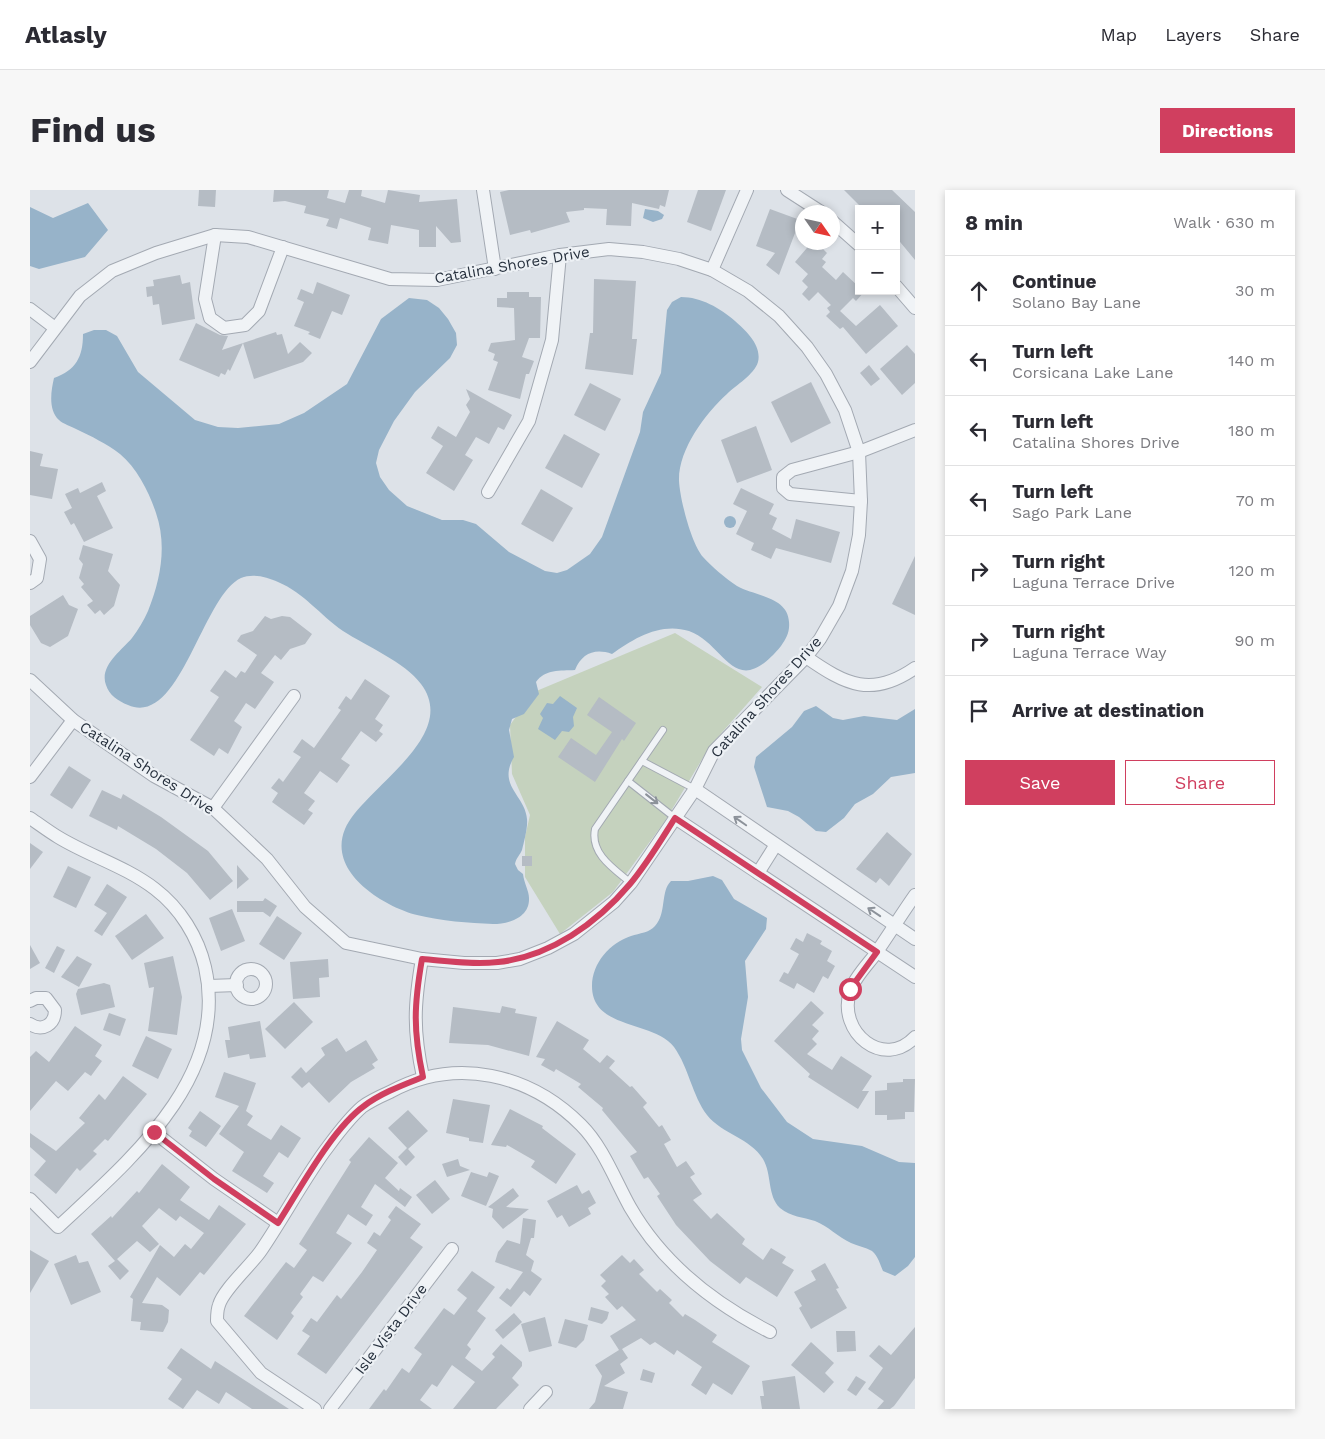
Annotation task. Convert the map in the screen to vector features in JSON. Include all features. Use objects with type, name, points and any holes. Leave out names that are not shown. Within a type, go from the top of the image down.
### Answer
[{"type":"street","points":[[483,190],[495,269]]},
{"type":"street","points":[[712,270],[747,190]]},
{"type":"street","points":[[787,190],[810,205]]},
{"type":"street","points":[[840,228],[855,241]]},
{"type":"street","points":[[216,235],[205,299],[210,318],[224,328],[245,325],[259,310],[283,247]]},
{"type":"street","name":"Catalina Shores Drive","points":[[30,680],[73,720],[154,776],[214,808],[267,859],[305,907],[346,943],[422,959],[464,963],[520,959],[548,948],[574,934],[614,902],[631,883],[695,789],[714,751],[806,657],[820,639],[839,606],[852,570],[859,535],[861,501],[859,452],[845,410],[826,374],[807,347],[779,316],[748,291],[712,270],[679,259],[643,252],[608,249],[560,255],[437,280],[390,279],[248,237],[216,235],[156,253],[112,271],[80,296],[33,353]]},
{"type":"street","points":[[488,492],[530,421],[552,340],[560,255]]},
{"type":"street","points":[[900,291],[915,308]]},
{"type":"street","points":[[30,309],[54,328]]},
{"type":"street","points":[[861,501],[790,494],[783,488],[783,477],[792,470],[859,452],[915,430]]},
{"type":"street","points":[[30,541],[40,559],[37,578],[30,584]]},
{"type":"street","points":[[806,657],[830,674],[865,686],[884,685],[900,679],[915,668]]},
{"type":"street","points":[[214,808],[294,696]]},
{"type":"street","points":[[30,777],[73,720]]},
{"type":"street","points":[[695,789],[915,939]]},
{"type":"street","points":[[30,818],[59,838],[107,860],[156,889],[192,929],[202,956],[209,986],[208,1018],[202,1051],[182,1092],[154,1132],[58,1226],[30,1199]]},
{"type":"street","points":[[675,818],[915,978]]},
{"type":"street","points":[[758,873],[776,846]]},
{"type":"street","points":[[915,895],[850,989],[846,1010],[853,1030],[872,1046],[887,1049],[895,1048],[915,1037]]},
{"type":"street","points":[[422,959],[414,1001],[416,1041],[423,1077]]},
{"type":"street","points":[[209,986],[237,985]]},
{"type":"street","points":[[30,1001],[36,998],[46,998],[55,1010],[54,1020],[46,1026],[37,1028],[30,1024]]},
{"type":"street","points":[[315,1409],[261,1374],[217,1321],[219,1304],[259,1252],[326,1149],[342,1128],[364,1106],[423,1077],[458,1072],[494,1076],[530,1088],[559,1106],[583,1127],[606,1160],[632,1209],[652,1238],[675,1265],[725,1306],[770,1332]]},
{"type":"street","points":[[154,1132],[214,1179],[278,1223]]},
{"type":"street","name":"Isle Vista Drive","points":[[330,1409],[452,1249]]},
{"type":"street","points":[[530,1409],[546,1392]]},
{"type":"lane","points":[[631,883],[602,857],[593,839],[595,830],[663,730]]},
{"type":"lane","points":[[642,761],[695,789]]},
{"type":"lane","points":[[628,781],[675,818]]},
{"type":"green space","points":[[675,633],[762,687],[710,746],[665,821],[613,892],[560,934],[525,877],[525,837],[530,815],[512,774],[510,725],[534,692]]},
{"type":"water","points":[[88,203],[108,230],[85,257],[39,269],[30,266],[30,207],[53,218]]},
{"type":"water","points":[[645,209],[658,211],[664,215],[662,219],[653,222],[643,218]]},
{"type":"water","points":[[681,297],[703,301],[729,316],[752,339],[759,356],[753,371],[719,402],[702,422],[694,433],[683,457],[679,481],[681,498],[690,532],[703,557],[724,576],[737,586],[769,598],[783,607],[789,622],[788,632],[781,646],[765,662],[752,670],[741,670],[731,665],[702,638],[689,631],[668,629],[658,630],[639,637],[612,654],[606,652],[590,653],[581,659],[575,670],[548,673],[536,682],[539,694],[524,714],[512,719],[509,730],[514,757],[510,767],[510,783],[522,803],[527,819],[522,850],[515,864],[523,874],[529,895],[528,905],[522,915],[505,923],[493,924],[436,919],[417,915],[389,904],[362,885],[351,873],[344,859],[342,845],[345,829],[355,813],[419,743],[428,723],[430,704],[421,684],[414,676],[385,655],[343,631],[304,598],[278,582],[260,576],[250,576],[241,578],[227,590],[214,609],[176,680],[162,697],[146,707],[128,705],[117,700],[109,692],[105,678],[108,665],[132,638],[146,614],[156,587],[162,550],[156,513],[142,481],[132,466],[110,447],[61,421],[53,411],[51,394],[54,378],[68,371],[77,362],[82,349],[83,334],[94,330],[106,330],[117,336],[138,372],[195,420],[218,427],[238,428],[279,424],[304,413],[347,384],[381,319],[409,298],[427,300],[439,308],[448,319],[456,333],[457,345],[450,358],[415,392],[394,421],[379,450],[376,463],[380,477],[389,490],[407,506],[442,520],[463,520],[476,524],[509,552],[545,571],[557,573],[567,570],[590,554],[602,537],[640,432],[643,412],[661,373],[667,310],[672,302]]},
{"type":"water","points":[[732,516],[735,517],[735,527],[728,528],[725,527],[724,520],[725,517]]},
{"type":"water","points":[[560,696],[577,708],[573,717],[574,726],[569,732],[562,731],[555,740],[538,729],[543,718],[540,714],[547,703],[553,704]]},
{"type":"water","points":[[816,706],[833,718],[843,720],[864,716],[897,720],[915,709],[915,773],[891,777],[873,794],[855,804],[844,818],[826,832],[816,831],[799,817],[788,811],[767,807],[754,767],[756,757],[792,727],[804,711]]},
{"type":"water","points":[[713,876],[722,880],[734,899],[767,918],[766,929],[745,961],[748,997],[741,1039],[742,1050],[761,1088],[787,1122],[813,1139],[862,1146],[899,1162],[915,1163],[915,1257],[908,1266],[895,1276],[883,1271],[877,1258],[867,1248],[846,1241],[820,1223],[793,1215],[780,1208],[773,1197],[768,1171],[763,1159],[751,1146],[720,1127],[707,1115],[674,1047],[664,1038],[652,1032],[612,1018],[602,1010],[595,1000],[592,986],[595,969],[599,962],[609,949],[623,939],[647,931],[655,926],[659,921],[666,891],[671,881],[688,881]]},
{"type":"building","points":[[199,190],[216,190],[215,207],[198,206]]},
{"type":"building","points":[[274,190],[329,190],[327,198],[345,203],[349,190],[362,190],[361,196],[385,203],[388,190],[420,195],[419,202],[457,199],[461,242],[451,243],[436,226],[436,247],[419,247],[419,230],[391,225],[388,244],[368,240],[371,228],[340,218],[337,229],[326,226],[329,219],[304,213],[306,206],[285,201],[273,202]]},
{"type":"building","points":[[509,190],[669,190],[665,207],[660,205],[659,209],[632,203],[631,226],[606,225],[607,209],[584,208],[584,210],[566,212],[570,222],[531,233],[530,230],[510,235],[500,192]]},
{"type":"building","points":[[698,190],[726,190],[711,231],[687,222]]},
{"type":"building","points":[[844,190],[892,190],[915,212],[915,260],[900,242],[900,205],[859,205]]},
{"type":"building","points":[[770,209],[795,218],[795,233],[779,275],[766,265],[775,253],[756,246]]},
{"type":"building","points":[[805,250],[824,250],[827,253],[822,259],[826,262],[822,267],[836,280],[843,272],[855,283],[855,295],[861,295],[856,301],[853,298],[840,311],[856,326],[880,305],[898,326],[866,354],[843,327],[840,329],[826,316],[830,312],[827,308],[831,305],[818,292],[809,301],[802,294],[808,287],[802,281],[808,274],[795,262]]},
{"type":"building","points":[[180,275],[182,284],[190,282],[195,319],[162,325],[159,304],[153,305],[152,296],[147,297],[146,287],[154,286],[153,280]]},
{"type":"building","points":[[594,279],[636,281],[632,339],[637,339],[633,375],[585,369],[590,333],[593,333]]},
{"type":"building","points":[[317,282],[350,295],[342,315],[332,311],[320,339],[308,334],[310,332],[294,326],[304,302],[297,299],[301,289],[313,294]]},
{"type":"building","points":[[507,292],[529,292],[529,297],[541,297],[540,338],[529,338],[522,357],[534,361],[529,374],[526,374],[520,399],[488,390],[498,362],[493,360],[495,354],[488,351],[491,343],[515,340],[514,308],[497,307],[497,298],[507,298]]},
{"type":"building","points":[[196,323],[220,335],[228,336],[222,350],[243,343],[230,371],[228,369],[225,375],[221,373],[219,377],[179,360]]},
{"type":"building","points":[[276,332],[277,335],[282,334],[288,354],[300,342],[312,353],[303,362],[254,379],[243,343]]},
{"type":"building","points":[[907,345],[915,354],[915,383],[902,395],[880,369]]},
{"type":"building","points":[[869,365],[880,379],[871,386],[860,373]]},
{"type":"building","points":[[811,382],[831,423],[791,443],[771,402]]},
{"type":"building","points":[[590,383],[621,399],[605,431],[574,415]]},
{"type":"building","points":[[466,389],[512,415],[504,430],[498,427],[489,444],[476,437],[465,455],[473,460],[454,491],[426,473],[443,446],[431,438],[438,426],[456,437],[470,412],[466,405],[470,399]]},
{"type":"building","points":[[756,426],[772,470],[737,483],[721,440]]},
{"type":"building","points":[[564,434],[600,454],[582,488],[545,468]]},
{"type":"building","points":[[30,451],[43,454],[40,466],[58,469],[52,499],[30,495]]},
{"type":"building","points":[[102,482],[106,491],[97,496],[113,528],[84,542],[74,523],[71,525],[64,512],[72,508],[65,494],[78,488],[80,493]]},
{"type":"building","points":[[741,488],[774,504],[769,514],[777,518],[772,529],[791,539],[796,519],[840,532],[831,563],[776,548],[771,559],[751,550],[754,543],[736,534],[747,511],[733,504]]},
{"type":"building","points":[[541,489],[573,508],[553,542],[521,524]]},
{"type":"building","points":[[83,545],[113,554],[108,571],[120,585],[114,606],[104,615],[100,610],[95,614],[87,605],[93,601],[81,587],[84,584],[79,578],[83,564],[79,559]]},
{"type":"building","points":[[915,556],[915,615],[892,604]]},
{"type":"building","points":[[63,595],[69,605],[78,609],[68,636],[50,647],[41,643],[30,625],[30,616]]},
{"type":"building","points":[[265,616],[271,619],[282,616],[290,617],[312,634],[305,644],[290,649],[281,660],[275,655],[261,673],[274,682],[255,709],[246,703],[234,721],[242,727],[228,754],[219,748],[214,756],[190,740],[219,697],[210,691],[225,670],[236,678],[241,671],[245,673],[257,655],[237,641],[241,635],[253,631]]},
{"type":"building","points":[[365,679],[390,696],[375,719],[383,725],[379,731],[383,734],[376,742],[361,731],[341,759],[350,765],[337,783],[320,771],[304,793],[315,801],[308,810],[313,813],[304,825],[272,802],[278,793],[271,788],[279,778],[283,782],[301,757],[293,752],[302,739],[314,748],[341,710],[338,708],[346,696],[351,700]]},
{"type":"building","points":[[599,697],[636,723],[624,741],[622,739],[595,782],[558,757],[571,738],[596,755],[612,732],[587,715]]},
{"type":"building","points":[[69,766],[91,780],[72,809],[50,795]]},
{"type":"building","points":[[102,790],[121,799],[123,794],[161,817],[208,851],[233,881],[210,900],[187,873],[156,849],[118,826],[117,830],[89,816]]},
{"type":"building","points":[[887,832],[912,854],[889,886],[880,878],[876,883],[856,869]]},
{"type":"building","points":[[30,843],[43,852],[30,869]]},
{"type":"building","points":[[522,856],[532,856],[532,866],[522,866]]},
{"type":"building","points":[[237,865],[249,879],[237,889]]},
{"type":"building","points":[[68,866],[91,877],[76,908],[53,897]]},
{"type":"building","points":[[107,884],[127,897],[102,936],[94,931],[107,913],[94,905]]},
{"type":"building","points":[[265,898],[277,906],[270,917],[263,912],[237,912],[237,901],[263,901]]},
{"type":"building","points":[[232,909],[245,941],[221,951],[209,918]]},
{"type":"building","points":[[146,914],[164,938],[132,960],[115,936]]},
{"type":"building","points":[[277,916],[302,933],[284,960],[259,944]]},
{"type":"building","points":[[807,933],[822,941],[820,944],[832,951],[827,961],[835,966],[828,979],[823,976],[814,993],[797,983],[794,989],[779,981],[784,972],[788,974],[799,954],[790,949],[796,938],[803,942]]},
{"type":"building","points":[[30,945],[40,963],[30,969]]},
{"type":"building","points":[[57,946],[65,950],[54,973],[45,968]]},
{"type":"building","points":[[77,956],[92,964],[79,987],[61,977]]},
{"type":"building","points":[[173,956],[182,997],[177,1035],[148,1031],[154,987],[149,988],[144,963]]},
{"type":"building","points":[[328,959],[329,977],[319,978],[320,997],[293,999],[290,962]]},
{"type":"building","points":[[104,983],[110,985],[115,1007],[81,1015],[76,994],[78,989]]},
{"type":"building","points":[[811,1001],[824,1013],[812,1025],[819,1031],[812,1039],[817,1044],[807,1054],[832,1070],[841,1056],[872,1076],[862,1091],[869,1091],[858,1109],[808,1077],[810,1074],[774,1041]]},
{"type":"building","points":[[294,1002],[313,1022],[285,1049],[265,1029]]},
{"type":"building","points":[[502,1006],[516,1009],[515,1013],[537,1017],[529,1056],[488,1045],[449,1043],[453,1007],[500,1013]]},
{"type":"building","points":[[109,1013],[126,1019],[120,1036],[103,1030]]},
{"type":"building","points":[[260,1021],[266,1057],[250,1059],[249,1054],[228,1058],[225,1040],[230,1040],[228,1027]]},
{"type":"building","points":[[557,1021],[589,1040],[583,1049],[600,1063],[607,1055],[615,1061],[609,1068],[630,1087],[632,1086],[647,1103],[643,1107],[659,1127],[662,1125],[671,1140],[664,1144],[677,1167],[686,1161],[695,1174],[690,1177],[702,1194],[693,1200],[711,1219],[717,1213],[745,1239],[742,1244],[763,1260],[771,1248],[786,1257],[782,1263],[794,1270],[777,1297],[746,1277],[740,1284],[710,1261],[676,1225],[657,1196],[660,1194],[648,1177],[644,1179],[630,1156],[637,1152],[602,1110],[603,1108],[578,1087],[581,1084],[556,1069],[554,1072],[541,1065],[545,1059],[536,1057]]},
{"type":"building","points":[[75,1026],[102,1045],[95,1056],[102,1061],[91,1076],[85,1072],[68,1091],[56,1081],[30,1111],[30,1057],[36,1051],[49,1062]]},
{"type":"building","points":[[146,1036],[172,1049],[158,1079],[132,1066]]},
{"type":"building","points":[[337,1038],[346,1052],[366,1040],[378,1060],[372,1064],[375,1068],[351,1082],[329,1103],[309,1082],[302,1088],[291,1077],[301,1067],[306,1073],[325,1055],[321,1048]]},
{"type":"building","points":[[224,1072],[256,1083],[246,1111],[253,1116],[247,1125],[271,1140],[281,1125],[301,1138],[288,1158],[279,1152],[263,1176],[274,1183],[267,1193],[232,1171],[244,1152],[219,1134],[239,1106],[215,1097]]},
{"type":"building","points":[[123,1076],[147,1094],[108,1141],[105,1139],[93,1151],[97,1154],[80,1171],[77,1168],[56,1194],[34,1175],[46,1161],[30,1147],[30,1133],[56,1151],[85,1123],[79,1118],[99,1094],[105,1100]]},
{"type":"building","points":[[903,1079],[915,1079],[914,1112],[905,1112],[905,1119],[887,1120],[887,1115],[875,1115],[875,1091],[887,1090],[887,1083],[903,1082]]},
{"type":"building","points":[[453,1099],[490,1105],[483,1143],[469,1141],[469,1138],[446,1133]]},
{"type":"building","points":[[510,1109],[543,1126],[542,1128],[576,1154],[556,1184],[531,1167],[535,1161],[507,1145],[506,1147],[491,1145]]},
{"type":"building","points":[[408,1110],[428,1131],[408,1149],[415,1157],[406,1166],[398,1157],[407,1148],[388,1128]]},
{"type":"building","points":[[200,1111],[221,1126],[206,1147],[189,1136],[192,1131],[188,1128]]},
{"type":"building","points":[[369,1137],[398,1163],[385,1178],[399,1191],[400,1188],[412,1197],[405,1207],[375,1184],[361,1207],[373,1215],[366,1226],[348,1214],[336,1233],[352,1243],[323,1282],[313,1276],[300,1294],[303,1297],[291,1313],[294,1316],[277,1340],[244,1316],[286,1262],[294,1268],[307,1250],[299,1244],[351,1162],[349,1160]]},
{"type":"building","points":[[458,1159],[460,1166],[470,1170],[447,1177],[442,1164]]},
{"type":"building","points":[[162,1164],[190,1187],[180,1200],[209,1220],[219,1205],[246,1224],[204,1275],[200,1272],[180,1296],[157,1277],[142,1303],[162,1305],[169,1310],[168,1322],[163,1332],[140,1330],[141,1322],[131,1321],[133,1299],[130,1297],[160,1245],[174,1257],[185,1244],[191,1249],[204,1233],[180,1216],[176,1221],[159,1208],[142,1226],[159,1244],[150,1252],[137,1241],[117,1259],[129,1271],[120,1280],[108,1266],[115,1261],[91,1234],[111,1216],[112,1218],[137,1191],[139,1193]]},
{"type":"building","points":[[471,1172],[487,1177],[489,1172],[499,1176],[486,1206],[461,1196]]},
{"type":"building","points":[[435,1180],[450,1199],[432,1214],[416,1195]]},
{"type":"building","points":[[577,1185],[582,1194],[589,1190],[596,1203],[588,1208],[591,1214],[569,1227],[562,1215],[557,1218],[547,1201]]},
{"type":"building","points":[[513,1188],[519,1196],[506,1207],[529,1209],[503,1229],[492,1217],[493,1209],[488,1207]]},
{"type":"building","points":[[396,1206],[421,1224],[410,1238],[423,1247],[326,1374],[297,1354],[310,1336],[302,1331],[311,1318],[317,1322],[337,1295],[341,1299],[362,1272],[377,1250],[367,1243],[374,1232],[380,1236],[391,1220],[388,1217]]},
{"type":"building","points":[[523,1218],[536,1220],[534,1238],[531,1238],[526,1255],[534,1261],[531,1271],[542,1279],[530,1296],[524,1291],[511,1307],[499,1298],[507,1288],[510,1290],[523,1272],[495,1262],[498,1252],[507,1240],[520,1244]]},
{"type":"building","points":[[30,1250],[49,1261],[30,1293]]},
{"type":"building","points":[[76,1255],[79,1263],[88,1261],[101,1292],[71,1305],[54,1264]]},
{"type":"building","points":[[622,1255],[630,1263],[634,1259],[644,1270],[639,1274],[657,1292],[660,1289],[672,1300],[669,1303],[683,1317],[685,1314],[717,1335],[712,1342],[750,1366],[732,1395],[713,1383],[706,1395],[691,1385],[702,1367],[677,1350],[674,1355],[655,1342],[650,1345],[641,1338],[622,1349],[628,1358],[620,1364],[625,1373],[604,1386],[628,1392],[623,1409],[589,1409],[595,1402],[602,1376],[595,1365],[619,1350],[610,1336],[636,1320],[622,1306],[617,1310],[605,1297],[609,1294],[601,1286],[606,1281],[600,1275]]},
{"type":"building","points":[[825,1263],[839,1288],[836,1289],[847,1308],[811,1329],[799,1308],[802,1306],[794,1292],[816,1280],[811,1271]]},
{"type":"building","points":[[472,1271],[495,1287],[477,1311],[486,1318],[467,1345],[471,1349],[465,1358],[482,1371],[495,1357],[492,1354],[501,1344],[522,1362],[522,1366],[512,1378],[519,1385],[496,1409],[453,1409],[475,1382],[452,1365],[437,1387],[432,1384],[420,1400],[432,1409],[369,1409],[384,1389],[386,1391],[402,1368],[409,1373],[422,1354],[414,1348],[444,1308],[454,1315],[467,1298],[457,1290]]},
{"type":"building","points":[[591,1307],[609,1312],[607,1319],[602,1324],[588,1320]]},
{"type":"building","points":[[514,1313],[522,1322],[503,1339],[495,1330]]},
{"type":"building","points":[[545,1317],[552,1346],[529,1352],[521,1324]]},
{"type":"building","points":[[565,1319],[588,1325],[584,1340],[576,1348],[558,1343]]},
{"type":"building","points":[[915,1327],[915,1378],[894,1406],[890,1409],[877,1409],[884,1401],[868,1389],[883,1368],[869,1356],[879,1345],[891,1355]]},
{"type":"building","points":[[836,1331],[855,1331],[856,1351],[837,1352]]},
{"type":"building","points":[[811,1342],[834,1363],[825,1373],[834,1382],[824,1393],[791,1365]]},
{"type":"building","points":[[181,1348],[211,1369],[215,1361],[289,1409],[252,1409],[226,1392],[219,1404],[197,1390],[183,1409],[168,1399],[182,1379],[167,1368]]},
{"type":"building","points":[[643,1369],[655,1373],[652,1383],[640,1380]]},
{"type":"building","points":[[795,1376],[800,1409],[762,1409],[760,1396],[764,1396],[762,1381]]},
{"type":"building","points":[[856,1376],[866,1382],[856,1396],[847,1390]]},
{"type":"route","points":[[154,1132],[214,1179],[278,1223],[321,1156],[342,1128],[364,1106],[396,1088],[423,1077],[416,1041],[414,1001],[422,959],[464,963],[520,959],[548,948],[574,934],[614,902],[631,883],[675,818],[877,952],[850,989]]}]
